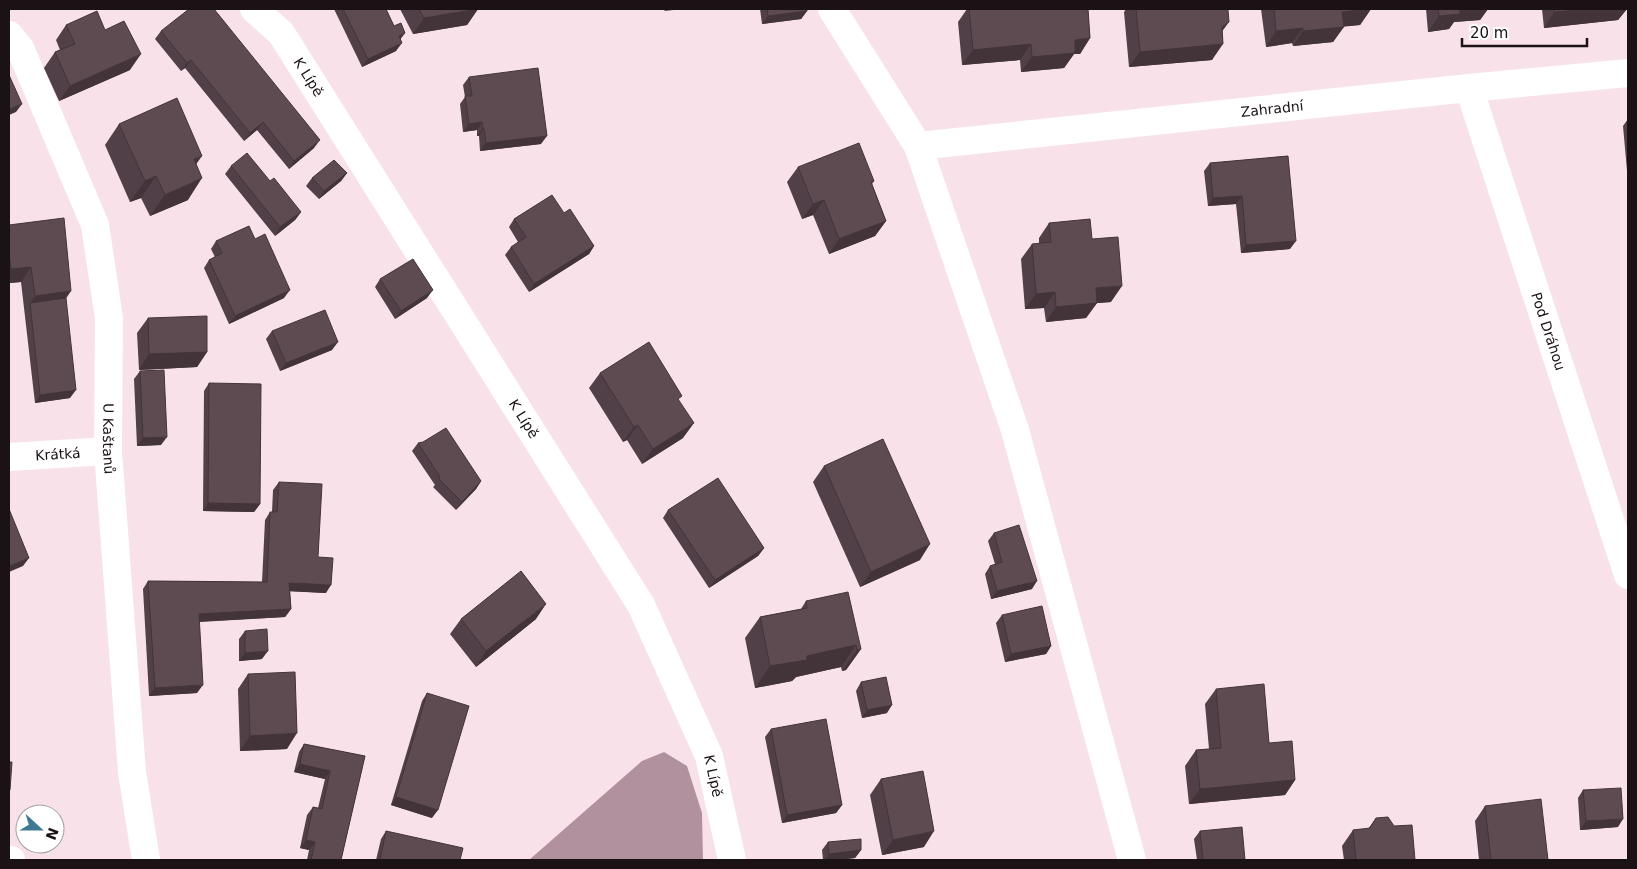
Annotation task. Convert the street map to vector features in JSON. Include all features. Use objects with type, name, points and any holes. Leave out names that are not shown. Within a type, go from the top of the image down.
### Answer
[{"type":"street","name":"K Lípě","points":[[254,9],[283,21],[641,605],[709,756],[732,860]]},
{"type":"street","points":[[832,9],[918,146],[1015,430],[1132,860]]},
{"type":"street","name":"U Kaštanů","points":[[9,34],[20,48],[95,225],[109,318],[108,451],[132,772],[146,860]]},
{"type":"street","name":"Zahradní","points":[[918,146],[1469,88],[1628,74]]},
{"type":"street","name":"Pod Dráhou","points":[[1469,88],[1628,575]]},
{"type":"street","name":"Krátká","points":[[9,457],[108,451]]},
{"type":"shaded area","points":[[664,752],[687,766],[702,813],[703,860],[529,860],[642,761]]},
{"type":"building","points":[[189,9],[214,9],[320,140],[294,161],[263,122],[250,133],[191,60],[187,63],[161,31]]},
{"type":"building","points":[[343,9],[386,9],[394,26],[401,23],[405,33],[399,36],[402,43],[368,59]]},
{"type":"building","points":[[419,9],[478,9],[424,18]]},
{"type":"building","points":[[767,9],[807,9],[807,11],[768,16]]},
{"type":"building","points":[[969,9],[1088,9],[1090,38],[1075,40],[1075,53],[1032,57],[1031,44],[973,50]]},
{"type":"building","points":[[1136,9],[1225,9],[1228,10],[1229,22],[1222,27],[1223,44],[1140,52]]},
{"type":"building","points":[[1274,9],[1371,9],[1342,12],[1344,27],[1303,31],[1303,28],[1276,31]]},
{"type":"building","points":[[1438,9],[1460,9],[1460,14],[1439,16]]},
{"type":"building","points":[[1554,9],[1591,9],[1554,12]]},
{"type":"building","points":[[97,11],[105,30],[124,21],[141,54],[70,86],[55,52],[75,44],[66,25]]},
{"type":"building","points":[[538,68],[547,136],[486,143],[482,122],[469,124],[465,96],[472,96],[469,77]]},
{"type":"building","points":[[9,75],[22,104],[9,109]]},
{"type":"building","points":[[177,98],[202,156],[194,159],[202,178],[165,195],[156,176],[145,181],[119,124]]},
{"type":"building","points":[[859,143],[874,181],[871,182],[886,221],[839,239],[824,200],[813,204],[798,167]]},
{"type":"building","points":[[247,153],[270,181],[274,178],[301,212],[280,227],[231,166]]},
{"type":"building","points":[[1288,156],[1296,241],[1246,245],[1242,196],[1213,198],[1210,163]]},
{"type":"building","points":[[334,160],[347,173],[324,191],[312,178]]},
{"type":"building","points":[[552,195],[564,213],[570,209],[594,246],[534,284],[511,247],[526,237],[514,219]]},
{"type":"building","points":[[64,218],[71,291],[35,296],[31,267],[11,269],[9,225]]},
{"type":"building","points":[[1090,219],[1092,239],[1118,237],[1122,286],[1096,288],[1097,303],[1056,307],[1055,292],[1036,294],[1032,244],[1051,242],[1049,223]]},
{"type":"building","points":[[249,226],[255,239],[265,234],[290,290],[235,316],[209,260],[222,253],[216,241]]},
{"type":"building","points":[[413,259],[433,290],[401,311],[380,279]]},
{"type":"building","points":[[66,298],[76,390],[40,395],[30,303]]},
{"type":"building","points":[[325,310],[338,342],[286,363],[272,331]]},
{"type":"building","points":[[207,316],[207,352],[149,354],[148,318]]},
{"type":"building","points":[[649,342],[682,396],[678,399],[694,423],[653,449],[638,425],[634,427],[600,373]]},
{"type":"building","points":[[164,370],[167,437],[143,438],[140,371]]},
{"type":"building","points":[[209,383],[261,384],[260,504],[208,503]]},
{"type":"building","points":[[446,428],[481,481],[462,502],[439,479],[440,477],[418,443]]},
{"type":"building","points":[[883,439],[930,544],[871,572],[824,466]]},
{"type":"building","points":[[718,478],[764,548],[715,580],[668,510]]},
{"type":"building","points":[[279,482],[322,484],[318,557],[333,558],[331,585],[289,583],[291,609],[199,614],[203,685],[155,688],[148,581],[267,582],[270,512],[277,512]]},
{"type":"building","points":[[9,509],[29,558],[9,566]]},
{"type":"building","points":[[1019,525],[1037,581],[997,591],[990,566],[1002,562],[994,533]]},
{"type":"building","points":[[521,571],[546,604],[486,651],[461,619]]},
{"type":"building","points":[[848,592],[861,649],[857,650],[856,645],[807,656],[807,660],[770,666],[760,617],[807,608],[806,601]]},
{"type":"building","points":[[1042,606],[1051,646],[1011,654],[1002,615]]},
{"type":"building","points":[[267,629],[268,651],[245,653],[245,631]]},
{"type":"building","points":[[295,672],[297,733],[250,736],[248,674]]},
{"type":"building","points":[[886,677],[892,705],[867,710],[861,682]]},
{"type":"building","points":[[1264,684],[1269,743],[1292,741],[1295,780],[1200,789],[1196,750],[1221,748],[1216,689]]},
{"type":"building","points":[[427,693],[469,706],[438,810],[396,797]]},
{"type":"building","points":[[826,719],[842,805],[787,815],[771,729]]},
{"type":"building","points":[[304,744],[365,756],[341,860],[311,860],[315,842],[306,840],[313,807],[322,809],[330,771],[300,764]]},
{"type":"building","points":[[9,762],[12,762],[10,790],[9,790]]},
{"type":"building","points":[[923,771],[934,831],[893,840],[881,779]]},
{"type":"building","points":[[1621,788],[1623,819],[1586,821],[1583,790]]},
{"type":"building","points":[[1541,799],[1548,860],[1491,860],[1485,806]]},
{"type":"building","points":[[1388,817],[1394,826],[1412,825],[1415,860],[1356,860],[1353,830],[1370,828],[1376,818]]},
{"type":"building","points":[[1242,827],[1245,860],[1203,860],[1200,831]]},
{"type":"building","points":[[386,831],[463,848],[460,860],[380,860]]},
{"type":"building","points":[[861,839],[861,850],[829,854],[828,842]]}]
